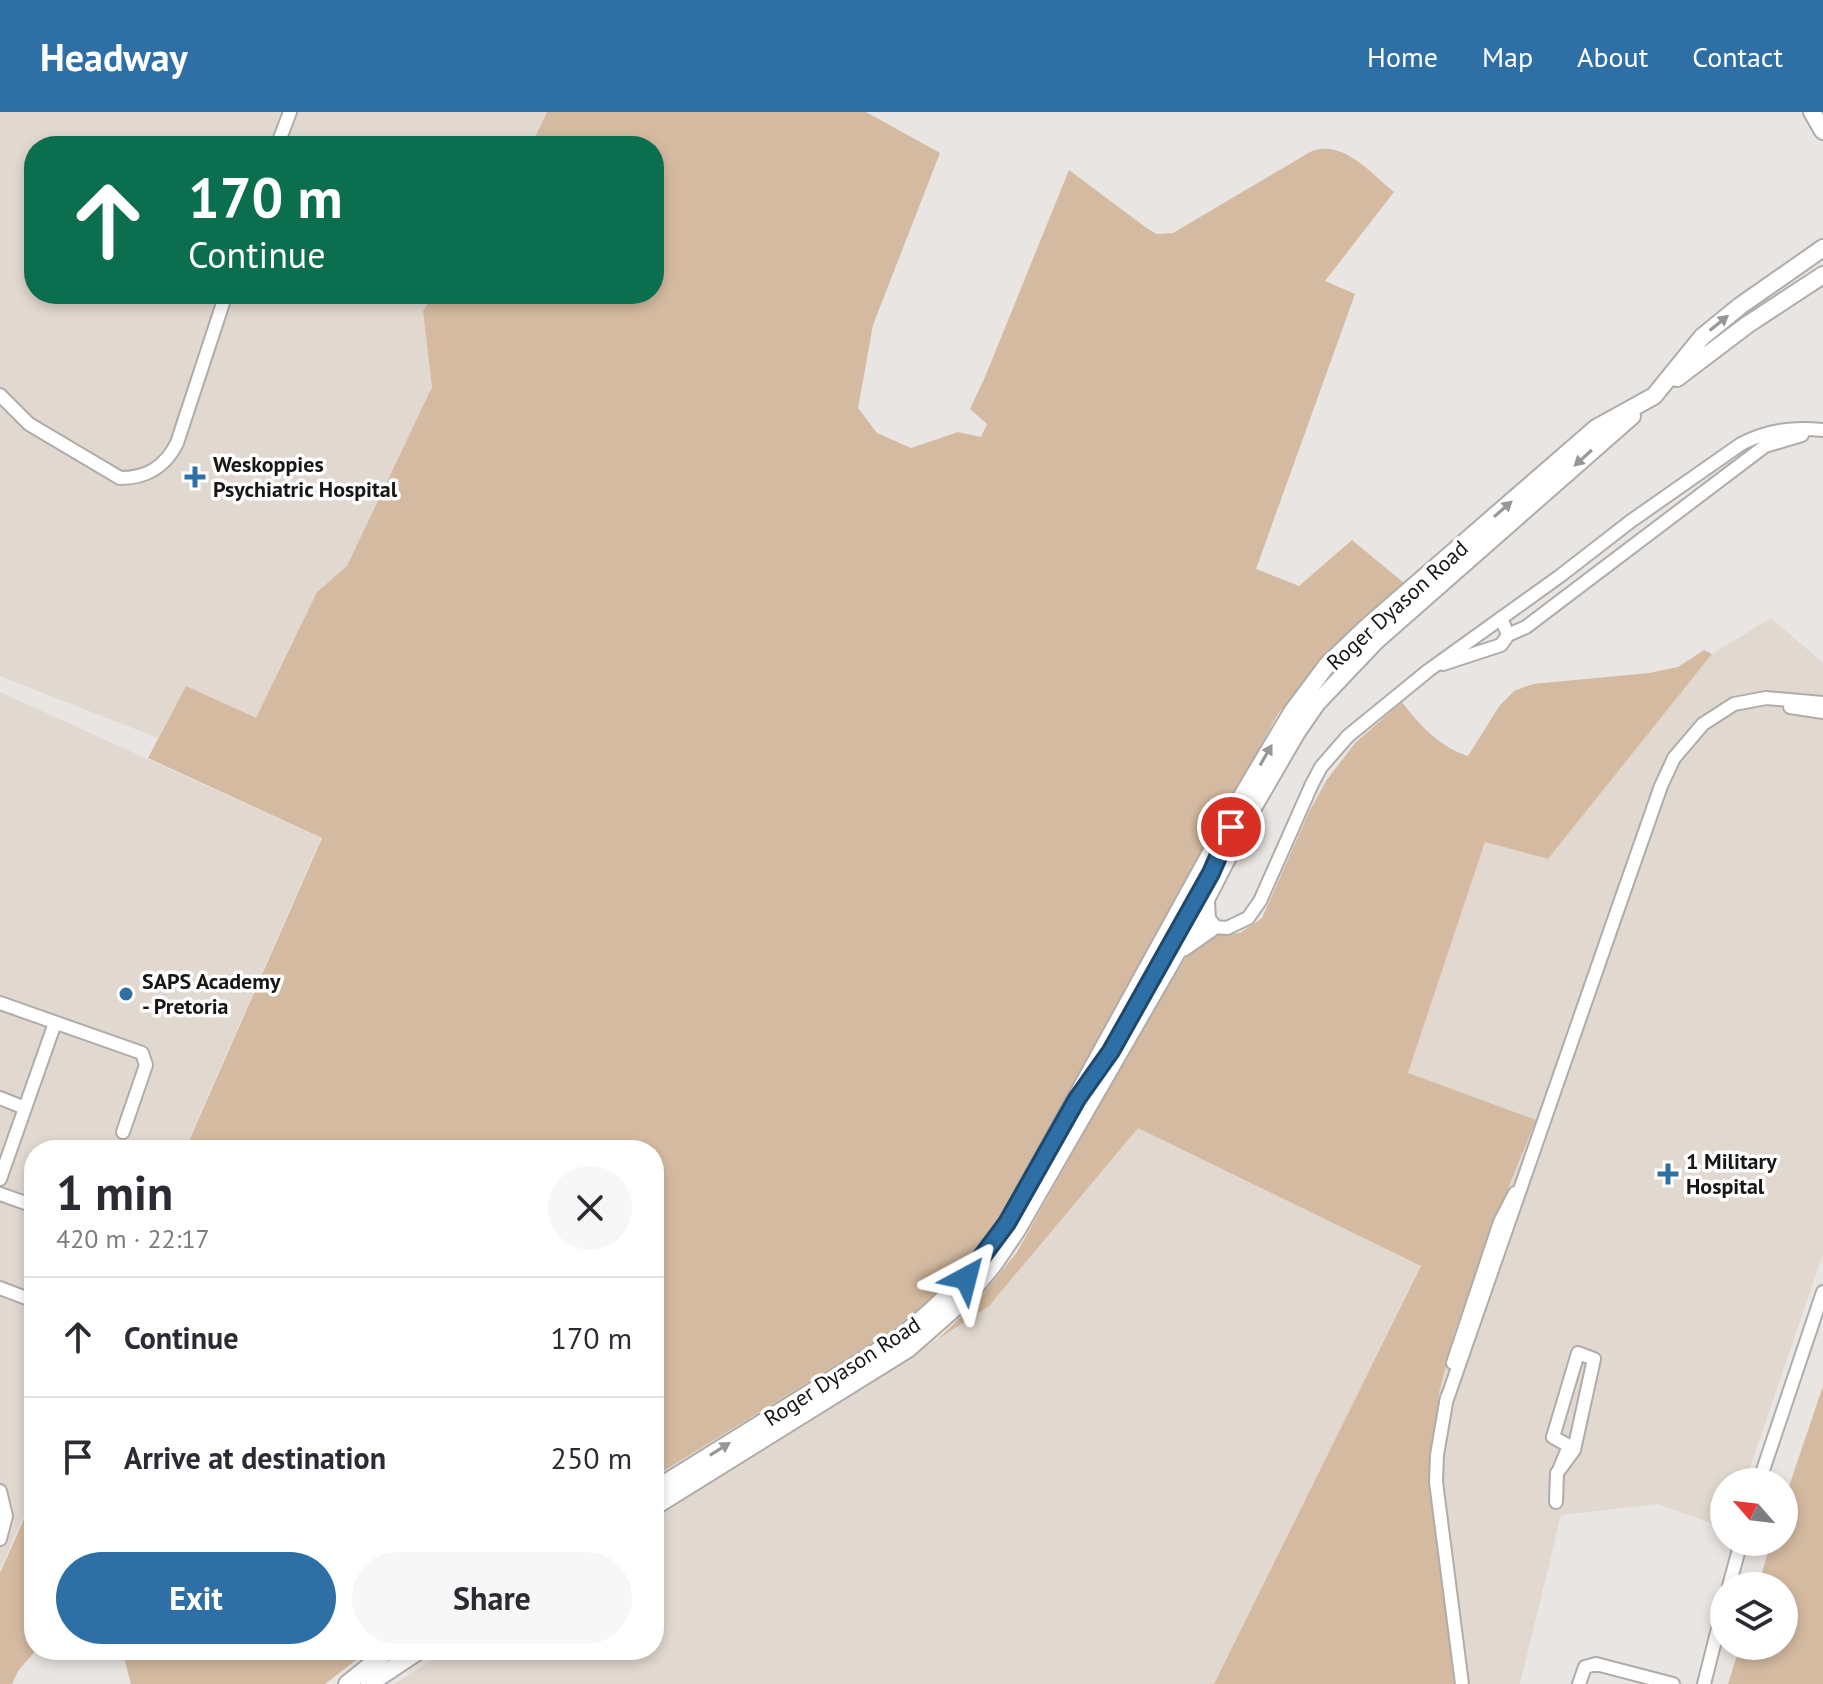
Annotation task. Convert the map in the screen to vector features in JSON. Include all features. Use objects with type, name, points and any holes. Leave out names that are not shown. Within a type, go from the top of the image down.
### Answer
[{"type":"main road","points":[[1812,112],[1823,131]]},
{"type":"main road","name":"Roger Dyason Road","points":[[664,1500],[900,1337],[948,1296],[984,1255],[1007,1223],[1077,1099],[1242,796],[1292,712],[1327,665],[1596,428],[1654,396],[1702,337],[1740,306],[1823,248]]},
{"type":"main road","name":"Roger Dyason Road","points":[[664,1485],[918,1341],[948,1315],[994,1264],[1017,1230],[1178,952],[1191,920],[1209,893],[1297,732],[1317,703],[1376,641],[1652,399],[1747,325],[1823,275]]},
{"type":"main road","points":[[1077,1099],[1111,1051],[1191,920],[1242,796]]},
{"type":"main road","points":[[1178,952],[1213,927],[1205,914],[1209,893]]},
{"type":"main road","points":[[347,1684],[377,1660]]},
{"type":"main road","points":[[369,1684],[405,1660]]},
{"type":"street","points":[[281,136],[290,112]]},
{"type":"street","points":[[0,395],[29,424],[120,478],[137,477],[157,470],[169,458],[177,443],[223,304]]},
{"type":"street","points":[[1191,920],[1213,927],[1236,925],[1254,912],[1321,767],[1363,722],[1429,670],[1631,521],[1762,440],[1787,429],[1823,430]]},
{"type":"street","points":[[1429,670],[1501,645],[1508,635],[1526,627],[1762,440],[1823,437]]},
{"type":"street","points":[[1501,618],[1508,635]]},
{"type":"street","points":[[1462,1684],[1436,1482],[1437,1455],[1453,1364],[1500,1222],[1510,1200],[1525,1181],[1667,771],[1682,746],[1693,733],[1734,704],[1757,699],[1823,703]]},
{"type":"street","points":[[1723,710],[1768,704],[1823,712]]},
{"type":"street","points":[[0,1003],[144,1056],[146,1065],[123,1132]]},
{"type":"street","points":[[0,1179],[55,1023]]},
{"type":"street","points":[[0,1098],[25,1108]]},
{"type":"street","points":[[0,1194],[24,1202]]},
{"type":"street","points":[[0,1288],[24,1297]]},
{"type":"street","points":[[1764,1468],[1823,1292]]},
{"type":"street","points":[[1556,1502],[1559,1470],[1569,1446],[1553,1437],[1578,1353],[1594,1359],[1574,1450],[1559,1470]]},
{"type":"street","points":[[0,1491],[6,1516],[0,1539]]},
{"type":"street","points":[[1704,1684],[1710,1660]]},
{"type":"street","points":[[1579,1684],[1585,1667],[1600,1665],[1673,1684]]},
{"type":"shaded area","name":"Weskoppies Psychiatric Hospital","points":[[0,112],[548,112],[537,136],[24,136],[24,304],[428,304],[423,311],[432,387],[347,566],[317,592],[256,719],[186,686],[158,738],[0,676]]},
{"type":"shaded area","points":[[547,112],[866,112],[940,153],[873,325],[858,408],[877,433],[911,448],[958,432],[981,437],[987,424],[970,409],[1069,170],[1157,234],[1173,233],[1310,152],[1322,149],[1334,150],[1356,160],[1394,192],[1325,281],[1355,294],[1256,569],[1299,586],[1352,540],[1404,583],[1325,655],[1278,714],[1009,1202],[971,1256],[941,1289],[891,1331],[664,1471],[664,1140],[189,1140],[322,838],[148,758],[186,686],[256,718],[317,592],[347,566],[432,387],[423,311],[428,304],[664,304],[664,136],[536,136]]},
{"type":"shaded area","name":"1 Military Hospital","points":[[1771,618],[1823,663],[1823,1254],[1750,1468],[1710,1468],[1710,1523],[1658,1504],[1561,1515],[1520,1684],[1454,1684],[1432,1472],[1439,1393],[1454,1334],[1492,1228],[1536,1120],[1408,1074],[1485,842],[1548,859],[1712,654]]},
{"type":"shaded area","points":[[1704,650],[1712,654],[1548,859],[1485,842],[1408,1073],[1536,1120],[1492,1228],[1454,1334],[1439,1393],[1432,1472],[1454,1684],[1214,1684],[1421,1266],[1138,1128],[989,1306],[938,1339],[978,1300],[1017,1252],[1148,1019],[1193,946],[1207,936],[1240,933],[1262,918],[1309,812],[1326,781],[1355,743],[1402,702],[1431,734],[1468,756],[1500,705],[1514,691],[1533,684],[1649,673],[1678,667]]},
{"type":"shaded area","name":"SAPS Academy - Pretoria","points":[[0,692],[321,838],[188,1140],[24,1140],[24,1515],[0,1570]]},
{"type":"shaded area","points":[[1138,1127],[1421,1266],[1214,1684],[394,1684],[432,1660],[664,1660],[664,1513],[989,1306]]},
{"type":"shaded area","points":[[1823,1386],[1823,1684],[1728,1684],[1736,1660],[1798,1660],[1798,1572],[1762,1572],[1767,1556],[1798,1556],[1798,1468],[1795,1468]]},
{"type":"shaded area","points":[[24,1519],[24,1660],[27,1660],[12,1684],[0,1684],[0,1573]]},
{"type":"shaded area","points":[[125,1660],[356,1660],[325,1684],[131,1684]]},
{"type":"place","name":"Weskoppies Psychiatric Hospital","points":[[195,477]]},
{"type":"place","name":"SAPS Academy - Pretoria","points":[[126,994]]},
{"type":"place","name":"1 Military Hospital","points":[[1668,1174]]},
{"type":"route","points":[[966,1278],[1007,1223],[1077,1099],[1111,1051],[1211,873],[1231,827]]}]
